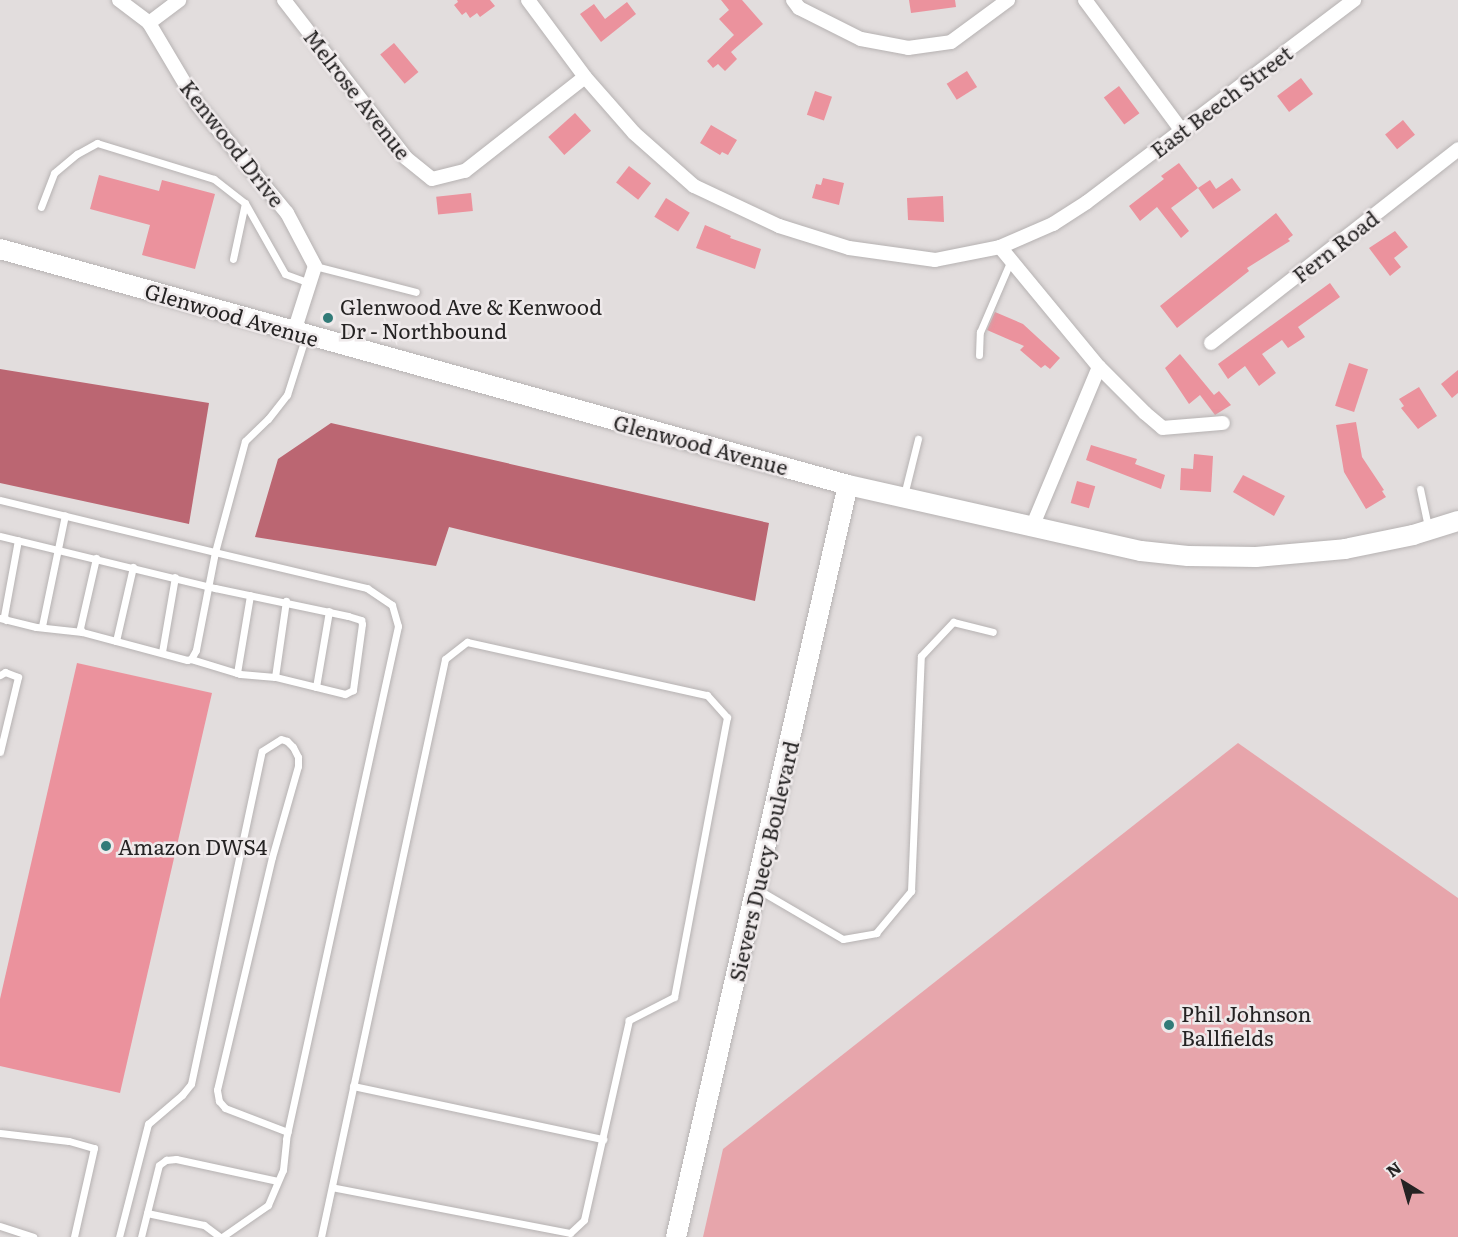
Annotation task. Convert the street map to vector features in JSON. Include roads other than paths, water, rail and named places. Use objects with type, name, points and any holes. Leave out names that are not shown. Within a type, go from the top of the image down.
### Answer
[{"type":"street","name":"Kenwood Drive","points":[[120,0],[149,23],[197,104],[287,213],[315,266]]},
{"type":"street","points":[[149,23],[178,0]]},
{"type":"street","name":"Melrose Avenue","points":[[284,0],[406,158],[432,179],[465,171],[585,77]]},
{"type":"street","name":"East Beech Street","points":[[528,0],[585,77],[634,133],[694,186],[779,226],[849,248],[935,260],[1000,247],[1053,224],[1088,202],[1354,0]]},
{"type":"street","points":[[793,0],[799,8],[861,39],[908,48],[951,42],[1008,0]]},
{"type":"street","points":[[1085,0],[1182,131]]},
{"type":"street","name":"Fern Road","points":[[1212,343],[1458,149]]},
{"type":"street","points":[[1000,247],[1099,367],[1163,428],[1223,423]]},
{"type":"street","name":"Glenwood Avenue","points":[[0,249],[848,484],[1141,551],[1188,556],[1256,556],[1345,549],[1454,525]]},
{"type":"street","points":[[300,334],[315,266]]},
{"type":"street","points":[[1032,527],[1099,367]]},
{"type":"street","name":"Sievers Duecy Boulevard","points":[[676,1237],[848,484]]},
{"type":"lane","points":[[41,207],[54,173],[77,154],[97,143],[214,179],[245,203],[285,274],[310,283]]},
{"type":"lane","points":[[233,258],[245,203]]},
{"type":"lane","points":[[979,356],[980,332],[1011,260]]},
{"type":"lane","points":[[315,266],[416,292]]},
{"type":"lane","points":[[191,659],[196,650],[215,552],[245,441],[268,419],[286,395],[300,334]]},
{"type":"lane","points":[[903,497],[918,439]]},
{"type":"lane","points":[[1420,489],[1421,533]]},
{"type":"lane","points":[[0,500],[367,588],[392,605],[398,626],[288,1132],[283,1170],[268,1205],[221,1237],[204,1225],[147,1213]]},
{"type":"lane","points":[[42,626],[56,549],[65,515]]},
{"type":"lane","points":[[0,536],[18,540],[56,549],[96,558],[250,595],[328,611],[361,620],[353,690],[345,694],[275,677],[237,673],[82,632],[3,619],[18,540]]},
{"type":"lane","points":[[82,632],[80,628],[96,558]]},
{"type":"lane","points":[[116,641],[133,567]]},
{"type":"lane","points":[[162,652],[175,577]]},
{"type":"lane","points":[[237,673],[250,595]]},
{"type":"lane","points":[[275,677],[286,602]]},
{"type":"lane","points":[[316,687],[328,611]]},
{"type":"lane","points":[[757,888],[843,939],[876,933],[911,891],[921,656],[953,622],[993,632]]},
{"type":"lane","points":[[321,1237],[445,659],[467,642],[707,695],[727,717],[674,997],[629,1020],[584,1220],[570,1233],[332,1187]]},
{"type":"lane","points":[[0,675],[5,672],[18,676],[0,752]]},
{"type":"lane","points":[[118,1237],[148,1124],[182,1095],[191,1084],[262,751],[281,739],[293,747],[298,757],[298,766],[272,856],[217,1089],[219,1101],[225,1108],[288,1132]]},
{"type":"lane","points":[[354,1086],[603,1139]]},
{"type":"lane","points":[[0,1134],[69,1141],[94,1148],[74,1237]]},
{"type":"lane","points":[[141,1237],[159,1165],[166,1160],[176,1159],[278,1181]]},
{"type":"lane","points":[[0,1226],[33,1237]]},
{"type":"place","name":"Glenwood Ave & Kenwood Dr - Northbound","points":[[328,318]]},
{"type":"place","name":"Amazon DWS4","points":[[106,846]]},
{"type":"place","name":"Phil Johnson Ballfields","points":[[1169,1025]]}]
